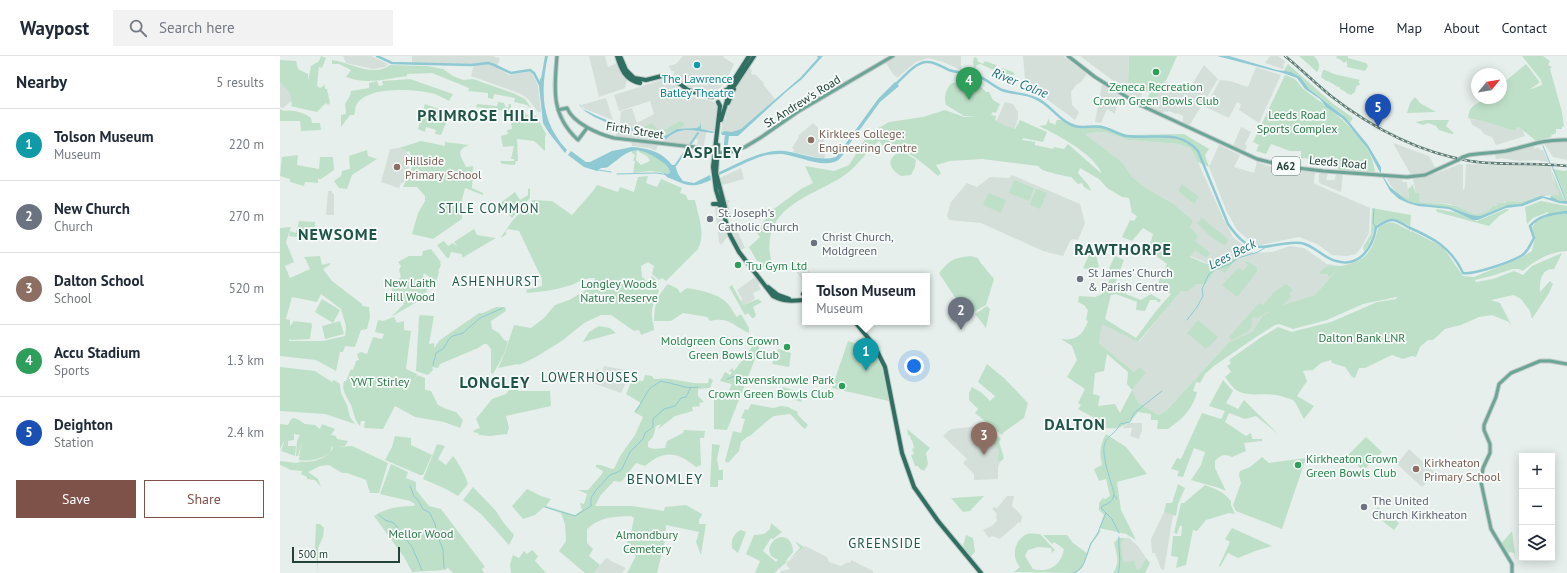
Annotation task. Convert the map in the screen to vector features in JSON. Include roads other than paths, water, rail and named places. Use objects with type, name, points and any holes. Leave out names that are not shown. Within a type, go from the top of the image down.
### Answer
[{"type":"highway","points":[[618,56],[627,73],[638,80],[669,76],[684,88],[709,97],[717,95],[730,87],[750,57],[754,56]]},
{"type":"highway","points":[[618,56],[623,72],[634,81],[647,83],[662,78],[668,78],[673,80],[685,90],[723,103],[727,99],[750,57]]},
{"type":"highway","points":[[714,173],[721,120],[735,84]]},
{"type":"highway","points":[[722,92],[726,94],[726,107]]},
{"type":"highway","points":[[717,95],[716,98],[720,106],[714,173],[719,199],[730,235],[744,259],[770,293],[789,299],[802,297]]},
{"type":"highway","points":[[717,158],[724,154]]},
{"type":"highway","points":[[715,179],[719,187],[733,235],[741,254]]},
{"type":"highway","points":[[719,187],[719,199]]},
{"type":"highway","points":[[713,204],[718,204],[721,206]]},
{"type":"highway","points":[[764,284],[780,298],[788,301],[802,298]]},
{"type":"highway","points":[[858,325],[873,343],[886,371],[902,453],[914,487],[932,513],[981,573]]},
{"type":"main road","points":[[557,56],[555,88],[558,110],[564,125],[578,140],[587,128]]},
{"type":"main road","name":"St Andrew's Road","points":[[724,154],[745,147],[799,111],[893,56]]},
{"type":"main road","name":"Leeds Road","points":[[1067,56],[1098,79],[1138,104],[1257,159],[1289,167],[1407,177],[1425,175],[1469,155],[1507,150],[1550,140],[1567,140]]},
{"type":"main road","name":"Firth Street","points":[[558,110],[567,108],[574,117],[587,128],[614,138],[716,151]]},
{"type":"main road","points":[[716,151],[724,154]]},
{"type":"main road","points":[[1512,573],[1512,567],[1490,527],[1481,482],[1485,462],[1490,453],[1490,444],[1484,430],[1484,425],[1496,397],[1499,384],[1511,373],[1540,361],[1567,364]]},
{"type":"water","points":[[545,56],[548,56],[544,82],[547,117],[558,139],[567,150],[565,153],[543,123],[539,85]]},
{"type":"water","points":[[817,56],[823,56],[802,79],[738,136],[729,136],[727,152],[723,151],[725,135],[722,135],[721,132],[732,132],[741,129],[800,78],[818,58]]},
{"type":"water","points":[[1217,56],[1229,56],[1277,70],[1291,72],[1300,77],[1309,89],[1345,117],[1368,145],[1381,167],[1381,173],[1390,187],[1408,201],[1449,207],[1471,215],[1480,216],[1508,205],[1520,204],[1541,196],[1552,197],[1560,201],[1567,201],[1567,204],[1543,198],[1523,206],[1506,208],[1478,220],[1473,220],[1449,209],[1418,206],[1408,203],[1399,199],[1390,191],[1367,148],[1347,123],[1326,107],[1320,99],[1305,89],[1297,78]]},
{"type":"water","points":[[895,82],[899,86],[880,102],[845,150],[841,158],[834,162],[818,162],[790,155],[771,154],[756,158],[719,175],[719,172],[767,152],[784,151],[816,158],[836,157],[878,99]]},
{"type":"water","points":[[583,109],[617,124],[661,136],[665,136],[677,129],[697,128],[700,126],[701,122],[701,129],[716,132],[712,133],[682,130],[666,139],[662,139],[653,135],[611,124]]},
{"type":"water","points":[[632,147],[644,148],[664,157],[672,165],[675,165],[678,174],[683,181],[694,183],[710,175],[711,180],[696,185],[684,184],[666,176],[664,173],[670,173],[669,168],[658,159],[642,151],[631,151],[608,167],[597,171],[584,167],[568,155],[571,151],[586,162],[590,162],[612,151]]},
{"type":"waterway","points":[[377,56],[392,63],[471,65],[488,63],[511,73],[530,70],[534,73],[540,85]]},
{"type":"waterway","name":"River Colne","points":[[895,85],[917,65],[932,62],[952,71],[976,75],[1002,90],[1035,98],[1046,104],[1068,124],[1074,126],[1101,127],[1127,136],[1165,136],[1182,140],[1190,144],[1198,151],[1228,224],[1240,239],[1251,246],[1264,247],[1301,243],[1310,246],[1336,261],[1352,261],[1358,259],[1364,254],[1372,242],[1376,227],[1389,220],[1393,220],[1440,244],[1453,256],[1463,273],[1468,273],[1492,268],[1521,256],[1527,250],[1534,238],[1530,226],[1537,219],[1556,213],[1567,213]]},
{"type":"waterway","points":[[675,166],[698,133]]},
{"type":"waterway","points":[[1543,146],[1550,163]]},
{"type":"waterway","points":[[1552,166],[1566,201]]},
{"type":"waterway","points":[[598,170],[611,172]]},
{"type":"waterway","points":[[617,174],[664,174]]},
{"type":"waterway","points":[[1374,209],[1373,223],[1376,227]]},
{"type":"waterway","name":"Lees Beck","points":[[1187,320],[1203,296],[1202,289],[1209,274],[1216,269],[1230,264],[1238,258],[1258,252],[1266,247]]},
{"type":"waterway","points":[[433,365],[436,353],[443,349],[449,339],[463,333],[480,318],[503,308]]},
{"type":"waterway","points":[[727,379],[738,375]]},
{"type":"waterway","points":[[636,411],[650,388],[661,381],[694,388],[698,387]]},
{"type":"waterway","points":[[545,507],[575,516],[591,506],[591,498],[596,490],[610,475],[622,469],[630,452],[643,439],[645,433],[653,427],[653,419],[664,409],[675,406],[681,398],[686,397],[691,387]]},
{"type":"waterway","name":"Lees Beck","points":[[1119,533],[1112,519],[1101,508],[1102,506],[1111,502],[1114,493],[1108,474],[1104,445],[1120,424],[1130,422],[1134,413],[1162,391]]},
{"type":"waterway","points":[[410,486],[414,496],[423,509],[430,513],[435,524],[443,550],[444,568]]},
{"type":"waterway","name":"Lees Beck","points":[[1114,495],[1117,499]]},
{"type":"waterway","points":[[1073,573],[1079,570],[1084,563],[1091,543],[1097,535],[1106,513]]},
{"type":"waterway","points":[[379,515],[385,520],[394,523],[412,547],[422,570]]},
{"type":"waterway","name":"Lees Beck","points":[[1118,573],[1120,564],[1119,537]]},
{"type":"railway","points":[[1285,56],[1347,108],[1379,128],[1414,145],[1432,152],[1470,161],[1567,166]]},
{"type":"place","name":"The Lawrence Batley Theatre","points":[[697,65]]},
{"type":"place","name":"Zeneca Recreation Crown Green Bowls Club","points":[[1156,72]]},
{"type":"place","name":"Accu Stadium","points":[[969,100]]},
{"type":"place","name":"Deighton","points":[[1378,127]]},
{"type":"place","name":"Kirklees College: Engineering Centre","points":[[811,140]]},
{"type":"place","name":"Hillside Primary School","points":[[397,167]]},
{"type":"place","name":"St. Joseph's Catholic Church","points":[[710,219]]},
{"type":"place","name":"Christ Church, Moldgreen","points":[[814,243]]},
{"type":"place","name":"Tru Gym Ltd","points":[[738,265]]},
{"type":"place","name":"St James' Church & Parish Centre","points":[[1080,279]]},
{"type":"place","name":"New Church","points":[[961,330]]},
{"type":"place","name":"Moldgreen Cons Crown Green Bowls Club","points":[[787,347]]},
{"type":"place","name":"Tolson Museum","points":[[866,371]]},
{"type":"place","name":"Ravensknowle Park Crown Green Bowls Club","points":[[842,386]]},
{"type":"place","name":"Dalton School","points":[[984,455]]},
{"type":"place","name":"Kirkheaton Crown Green Bowls Club","points":[[1298,465]]},
{"type":"place","name":"Kirkheaton Primary School","points":[[1416,469]]},
{"type":"place","name":"The United Church Kirkheaton","points":[[1364,507]]},
{"type":"district","name":"PRIMROSE HILL","points":[[478,115]]},
{"type":"district","name":"ASPLEY","points":[[713,152]]},
{"type":"district","name":"STILE COMMON","points":[[489,208]]},
{"type":"district","name":"NEWSOME","points":[[338,234]]},
{"type":"district","name":"RAWTHORPE","points":[[1123,249]]},
{"type":"district","name":"ASHENHURST","points":[[496,281]]},
{"type":"district","name":"LOWERHOUSES","points":[[590,377]]},
{"type":"district","name":"LONGLEY","points":[[495,382]]},
{"type":"district","name":"DALTON","points":[[1075,424]]},
{"type":"district","name":"BENOMLEY","points":[[665,479]]},
{"type":"district","name":"GREENSIDE","points":[[885,543]]},
{"type":"park label","name":"Leeds Road Sports Complex","points":[[1297,121]]},
{"type":"park label","name":"New Laith Hill Wood","points":[[410,289]]},
{"type":"park label","name":"Longley Woods Nature Reserve","points":[[619,290]]},
{"type":"park label","name":"Dalton Bank LNR","points":[[1362,337]]},
{"type":"park label","name":"YWT Stirley","points":[[380,381]]},
{"type":"park label","name":"Mellor Wood","points":[[421,533]]},
{"type":"park label","name":"Almondbury Cemetery","points":[[647,541]]}]
